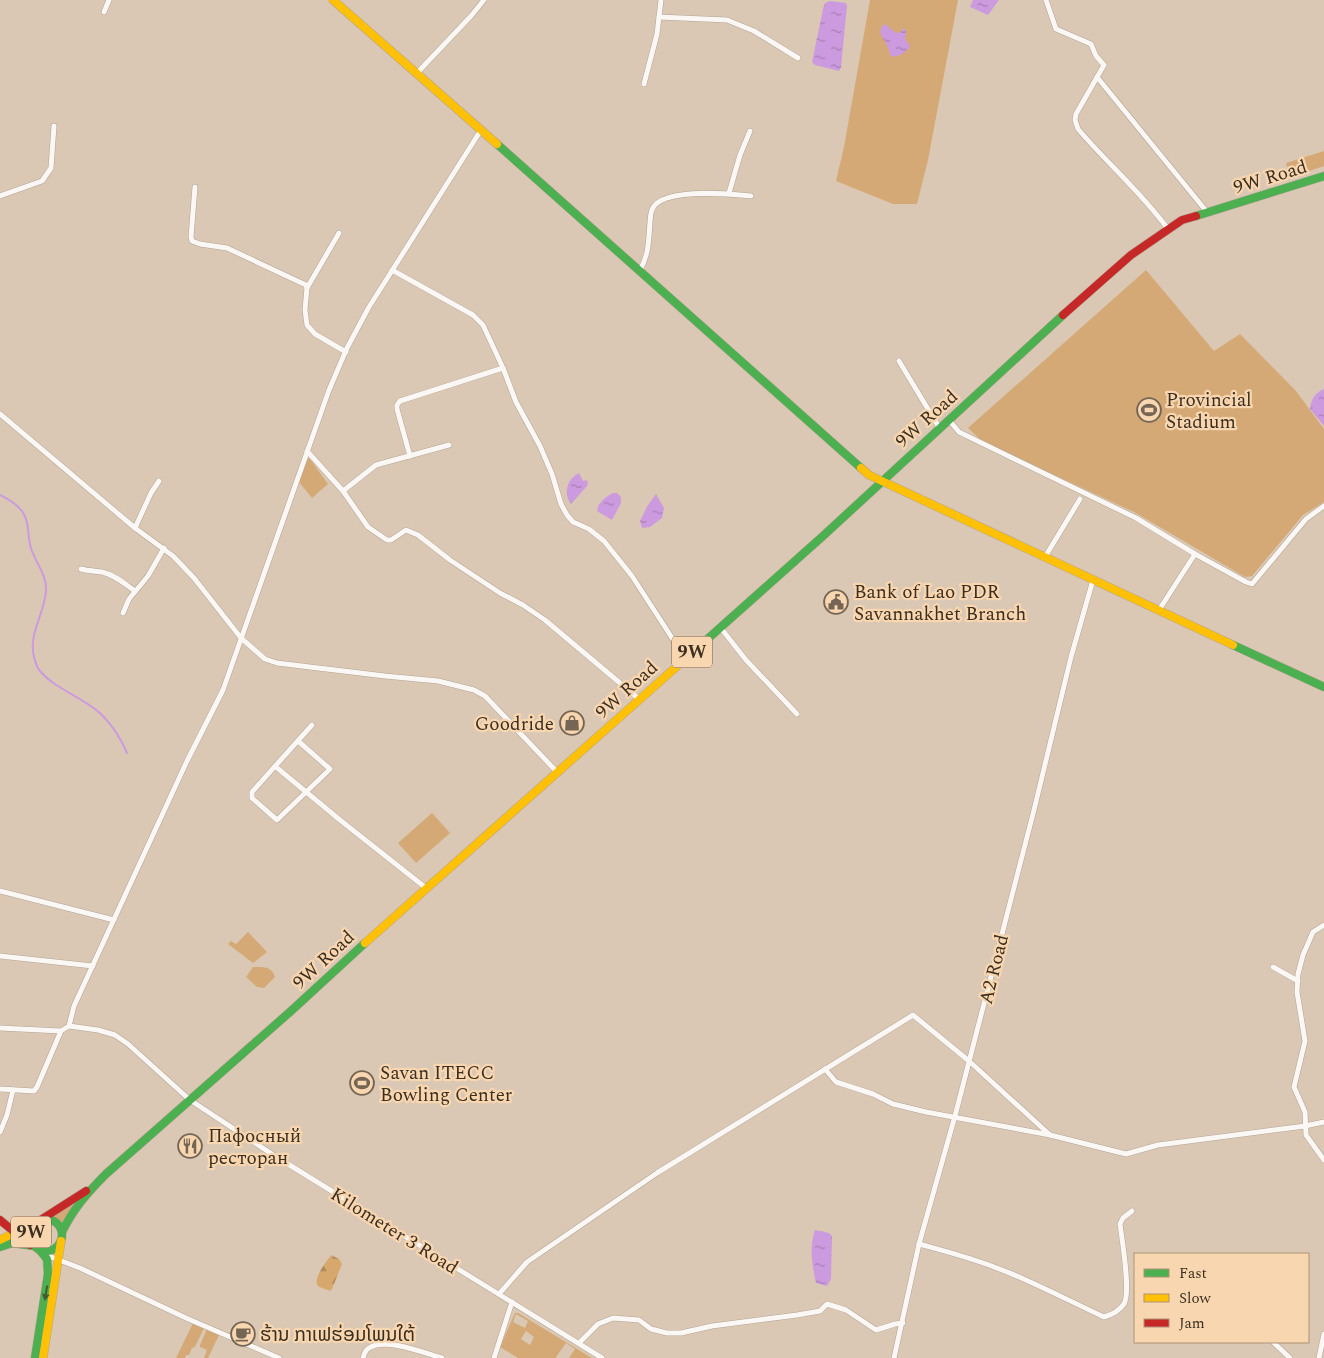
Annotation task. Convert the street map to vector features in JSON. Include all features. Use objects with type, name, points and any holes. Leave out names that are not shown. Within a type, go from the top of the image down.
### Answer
[{"type":"main road","points":[[333,0],[640,270],[869,475],[1324,687]]},
{"type":"main road","name":"9W Road","points":[[43,1358],[62,1236],[71,1213],[94,1186],[330,977],[367,940],[882,482],[1055,322],[1131,255],[1182,220],[1324,176]]},
{"type":"main road","name":"9W Road","points":[[0,1240],[39,1221],[94,1186]]},
{"type":"main road","name":"9W","points":[[0,1247],[12,1244],[34,1246],[46,1251],[52,1250],[59,1245],[62,1236],[59,1225],[54,1221],[46,1219],[34,1225],[30,1233],[34,1246]]},
{"type":"main road","points":[[0,1220],[15,1234],[44,1255],[48,1266],[35,1358]]},
{"type":"street","points":[[104,12],[109,0]]},
{"type":"street","points":[[416,73],[484,0]]},
{"type":"street","points":[[644,84],[657,34],[661,0]]},
{"type":"street","points":[[1046,0],[1056,29],[1094,46],[1096,56],[1104,65],[1076,114],[1075,124],[1090,143],[1151,206],[1168,229]]},
{"type":"street","points":[[659,17],[727,20],[754,31],[798,58]]},
{"type":"street","points":[[1098,77],[1207,212]]},
{"type":"street","points":[[0,196],[42,181],[51,168],[54,126]]},
{"type":"street","points":[[0,1089],[34,1090],[61,1031],[69,1026],[74,1006],[187,761],[223,690],[329,390],[346,352],[369,307],[481,130]]},
{"type":"street","points":[[729,193],[740,155],[750,132]]},
{"type":"street","points":[[195,187],[192,241],[227,248],[306,285],[307,288]]},
{"type":"street","points":[[640,270],[645,262],[649,245],[653,204],[668,196],[729,193],[751,196]]},
{"type":"street","points":[[339,233],[307,288],[305,310],[307,325],[315,334],[346,352]]},
{"type":"street","points":[[392,270],[478,319],[483,324],[516,402],[548,463],[561,504],[567,515],[573,522],[589,529],[604,541],[632,576],[685,658]]},
{"type":"street","points":[[899,361],[940,429]]},
{"type":"street","points":[[410,456],[397,409],[397,404],[400,401],[503,368]]},
{"type":"street","points":[[0,414],[135,528],[173,556],[194,578],[241,638],[265,659],[277,663],[385,676],[438,680],[474,690],[485,696],[557,772]]},
{"type":"street","points":[[949,420],[959,432],[1136,518],[1196,554],[1252,584],[1306,519],[1324,506]]},
{"type":"street","points":[[343,492],[376,465],[449,445]]},
{"type":"street","points":[[308,451],[343,492],[368,527],[376,534],[387,540],[391,540],[406,530],[418,535],[450,560],[545,620],[639,699]]},
{"type":"street","points":[[135,528],[151,493],[159,482]]},
{"type":"street","points":[[1045,557],[1080,499]]},
{"type":"street","points":[[123,613],[128,599],[148,576],[164,548]]},
{"type":"street","points":[[1159,610],[1196,554]]},
{"type":"street","points":[[82,569],[100,572],[119,580],[135,591]]},
{"type":"street","name":"A2 Road","points":[[894,1358],[919,1244],[955,1116],[1034,810],[1071,657],[1093,580]]},
{"type":"street","points":[[720,627],[746,660],[797,714]]},
{"type":"street","points":[[298,741],[330,769],[277,820],[252,798],[252,792],[312,725]]},
{"type":"street","points":[[276,767],[426,888]]},
{"type":"street","points":[[0,891],[114,920]]},
{"type":"street","points":[[1324,925],[1313,932],[1303,955],[1298,981],[1297,992],[1305,1041],[1294,1087],[1304,1112],[1306,1135],[1324,1160]]},
{"type":"street","points":[[0,956],[93,966]]},
{"type":"street","points":[[1273,967],[1298,981]]},
{"type":"street","points":[[499,1294],[527,1262],[659,1172],[913,1015],[969,1061],[1050,1135]]},
{"type":"street","name":"Kilometer 3 Road","points":[[69,1026],[98,1030],[115,1035],[128,1044],[190,1100],[274,1156],[602,1358]]},
{"type":"street","points":[[0,1028],[61,1031]]},
{"type":"street","points":[[826,1069],[836,1082],[873,1094],[893,1104],[1050,1135],[1126,1154],[1158,1145],[1324,1122]]},
{"type":"street","points":[[0,1132],[7,1115],[13,1090]]},
{"type":"street","points":[[919,1244],[996,1268],[1057,1294],[1104,1317],[1111,1315],[1124,1304],[1127,1284],[1120,1224],[1123,1218],[1132,1211]]},
{"type":"street","points":[[44,1255],[80,1268],[186,1318],[279,1358]]},
{"type":"street","points":[[494,1358],[512,1302]]},
{"type":"street","points":[[578,1343],[598,1324],[614,1318],[639,1320],[651,1329],[666,1333],[681,1333],[712,1326],[820,1311],[827,1304],[846,1310],[876,1330],[903,1323]]},
{"type":"street","points":[[1319,1358],[1324,1334]]},
{"type":"street","points":[[1274,1343],[1290,1358]]},
{"type":"street","points":[[363,1358],[366,1350],[371,1347],[377,1345],[398,1345],[442,1358]]},
{"type":"shaded area","points":[[870,0],[958,0],[928,160],[917,204],[893,204],[836,181],[844,147]]},
{"type":"shaded area","points":[[1324,151],[1324,166],[1295,176],[1293,171],[1289,173],[1286,163]]},
{"type":"shaded area","name":"Provincial Stadium","points":[[1146,270],[1214,351],[1240,334],[1296,391],[1324,429],[1324,502],[1303,515],[1252,576],[1245,577],[1134,512],[983,442],[968,428]]},
{"type":"shaded area","points":[[306,458],[310,459],[328,484],[312,498],[299,482]]},
{"type":"shaded area","points":[[432,813],[450,833],[416,863],[398,843]]},
{"type":"shaded area","points":[[248,932],[267,952],[253,963],[228,944],[231,941],[236,944]]},
{"type":"shaded area","points":[[253,967],[269,969],[274,973],[275,977],[264,988],[257,987],[246,977]]},
{"type":"shaded area","points":[[76,1201],[61,1224],[52,1217]]},
{"type":"shaded area","points":[[515,1313],[518,1313],[592,1358],[569,1358],[575,1349],[566,1343],[557,1358],[518,1358],[500,1347]],"holes":[[[516,1314],[528,1321],[525,1328],[513,1322]],[[526,1331],[534,1337],[530,1345],[521,1339]]]},
{"type":"shaded area","points":[[193,1323],[204,1328],[195,1347],[192,1348],[189,1355],[186,1355],[185,1358],[176,1358]]},
{"type":"shaded area","points":[[207,1329],[219,1335],[208,1358],[204,1358],[207,1350],[200,1347],[200,1345]]},
{"type":"green space","points":[[331,1255],[339,1259],[342,1264],[330,1291],[319,1287],[317,1279]]},
{"type":"water","points":[[973,0],[999,0],[988,15],[970,7]]},
{"type":"water","points":[[830,1],[846,3],[847,6],[839,71],[815,65],[812,62],[823,9],[825,3]]},
{"type":"water","points":[[885,24],[896,33],[901,32],[903,28],[906,31],[905,39],[910,46],[902,54],[891,56],[880,31]]},
{"type":"water","points":[[1324,389],[1324,426],[1310,409],[1314,397]]},
{"type":"water","points":[[579,473],[583,481],[587,480],[588,485],[571,504],[567,495],[569,483]]},
{"type":"water","points":[[613,493],[617,493],[621,497],[621,503],[612,520],[597,511],[601,502]]},
{"type":"water","points":[[656,494],[664,508],[662,518],[650,527],[642,528],[640,521]]},
{"type":"water","points":[[815,1230],[829,1233],[832,1236],[831,1279],[827,1286],[816,1283],[813,1270],[812,1243]]},
{"type":"waterway","points":[[0,495],[15,504],[25,515],[31,548],[46,584],[45,599],[33,640],[34,657],[37,666],[47,678],[87,703],[102,715],[116,733],[127,753]]},
{"type":"traffic: fast","points":[[497,144],[861,468]]},
{"type":"traffic: fast","points":[[1196,216],[1324,176]]},
{"type":"traffic: fast","points":[[684,660],[823,536],[1063,315]]},
{"type":"traffic: fast","points":[[1233,645],[1324,687]]},
{"type":"traffic: fast","points":[[62,1232],[81,1201],[106,1174],[365,943]]},
{"type":"traffic: fast","points":[[46,1219],[52,1220],[57,1224],[61,1229],[62,1235],[61,1241],[57,1246],[52,1250],[46,1251],[40,1250],[35,1246],[31,1241],[30,1235],[31,1229],[35,1224],[40,1220],[46,1219]]},
{"type":"traffic: fast","points":[[0,1247],[12,1243],[35,1246]]},
{"type":"traffic: fast","points":[[35,1358],[48,1274],[47,1259],[38,1248]]},
{"type":"traffic: slow","points":[[333,0],[497,144]]},
{"type":"traffic: slow","points":[[861,468],[869,475],[1233,645]]},
{"type":"traffic: slow","points":[[365,943],[684,660]]},
{"type":"traffic: slow","points":[[0,1240],[35,1223]]},
{"type":"traffic: slow","points":[[43,1358],[61,1241]]},
{"type":"traffic: jam","points":[[1063,315],[1131,255],[1182,220],[1196,216]]},
{"type":"traffic: jam","points":[[42,1219],[86,1191]]},
{"type":"traffic: jam","points":[[0,1220],[30,1245]]},
{"type":"place","name":"Provincial Stadium","points":[[1149,410]]},
{"type":"place","name":"Bank of Lao PDR Savannakhet Branch","points":[[836,602]]},
{"type":"place","name":"Goodride","points":[[572,723]]},
{"type":"place","name":"Savan ITECC Bowling Center","points":[[362,1083]]},
{"type":"place","name":"Пафосный ресторан","points":[[190,1146]]},
{"type":"place","name":"ຮ້ານ ກາເຟຮ່ອມໂພນໃຕ້","points":[[243,1334]]}]
